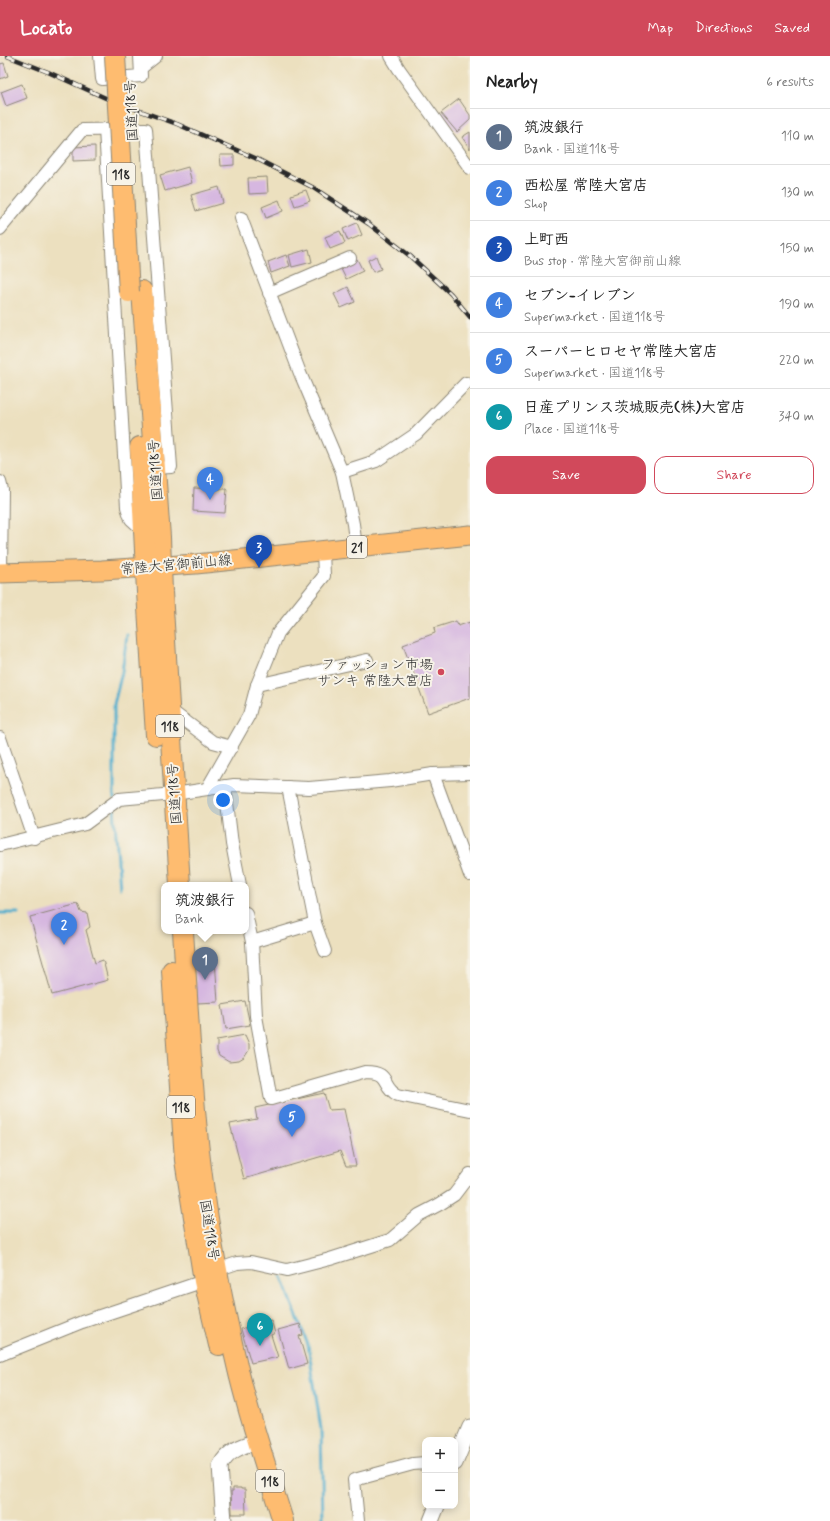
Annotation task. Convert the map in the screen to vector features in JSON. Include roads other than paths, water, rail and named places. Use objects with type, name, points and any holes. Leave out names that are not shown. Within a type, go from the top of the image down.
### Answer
[{"type":"highway","name":"国道118号","points":[[115,56],[136,291],[155,468],[153,567],[167,795],[180,882]]},
{"type":"highway","name":"国道118号","points":[[136,60],[136,291],[143,530],[153,567],[169,710],[166,882]]},
{"type":"highway","name":"国道118号","points":[[169,934],[185,1160],[210,1275],[269,1521]]},
{"type":"highway","name":"国道118号","points":[[183,934],[195,1115],[206,1206],[210,1275]]},
{"type":"highway","name":"国道118号","points":[[251,1443],[283,1521]]},
{"type":"main road","name":"常陸大宮御前山線","points":[[0,573],[196,564],[470,535]]},
{"type":"street","points":[[100,56],[102,79],[141,76],[136,60],[156,56]]},
{"type":"street","points":[[391,56],[470,168]]},
{"type":"street","points":[[105,129],[127,507],[131,519],[143,530]]},
{"type":"street","points":[[0,229],[82,130],[146,129],[171,467],[155,468]]},
{"type":"street","points":[[241,218],[300,374],[342,472],[356,547]]},
{"type":"street","points":[[269,292],[350,258]]},
{"type":"street","points":[[342,472],[376,461],[416,434],[466,383]]},
{"type":"street","points":[[0,482],[2,490],[0,573]]},
{"type":"street","points":[[207,789],[250,715],[257,685],[278,634],[324,576],[323,550]]},
{"type":"street","points":[[257,685],[367,660]]},
{"type":"street","points":[[169,710],[213,742],[232,747]]},
{"type":"street","points":[[0,738],[34,838]]},
{"type":"street","points":[[0,846],[84,824],[119,799],[167,795],[234,785],[309,788],[368,783],[433,774],[470,773]]},
{"type":"street","points":[[433,774],[470,875]]},
{"type":"street","points":[[226,786],[232,844],[239,882]]},
{"type":"street","points":[[288,787],[315,923],[325,951]]},
{"type":"street","points":[[252,942],[315,923]]},
{"type":"street","points":[[249,928],[252,942],[256,1016],[271,1099],[365,1072],[375,1072],[384,1078],[390,1091],[398,1095],[470,1110]]},
{"type":"street","points":[[0,1355],[82,1322],[210,1275],[237,1263],[251,1262],[287,1270],[330,1259],[390,1240],[419,1215],[454,1195],[470,1174]]},
{"type":"street","points":[[458,1455],[470,1427]]},
{"type":"street","points":[[224,1521],[220,1466],[228,1454],[234,1449],[251,1443]]},
{"type":"street","points":[[358,1521],[354,1480],[413,1464],[422,1464]]},
{"type":"street","points":[[431,1521],[436,1509]]},
{"type":"waterway","points":[[114,798],[114,704],[122,672],[127,635]]},
{"type":"waterway","points":[[114,807],[120,888]]},
{"type":"waterway","points":[[0,913],[18,913]]},
{"type":"waterway","points":[[282,1277],[308,1345],[321,1429],[323,1521]]},
{"type":"railway","points":[[7,56],[48,72],[110,100],[177,124],[255,158],[312,187],[369,224],[410,256],[451,294],[470,317]]},
{"type":"place","name":"セブン-イレブン","points":[[210,500]]},
{"type":"place","name":"上町西","points":[[259,568]]},
{"type":"place","name":"ファッション市場 サンキ 常陸大宮店","points":[[441,672]]},
{"type":"place","name":"西松屋 常陸大宮店","points":[[64,945]]},
{"type":"place","name":"筑波銀行","points":[[205,980]]},
{"type":"place","name":"スーパーヒロセヤ常陸大宮店","points":[[292,1137]]},
{"type":"place","name":"日産プリンス茨城販売(株)大宮店","points":[[260,1346]]}]
